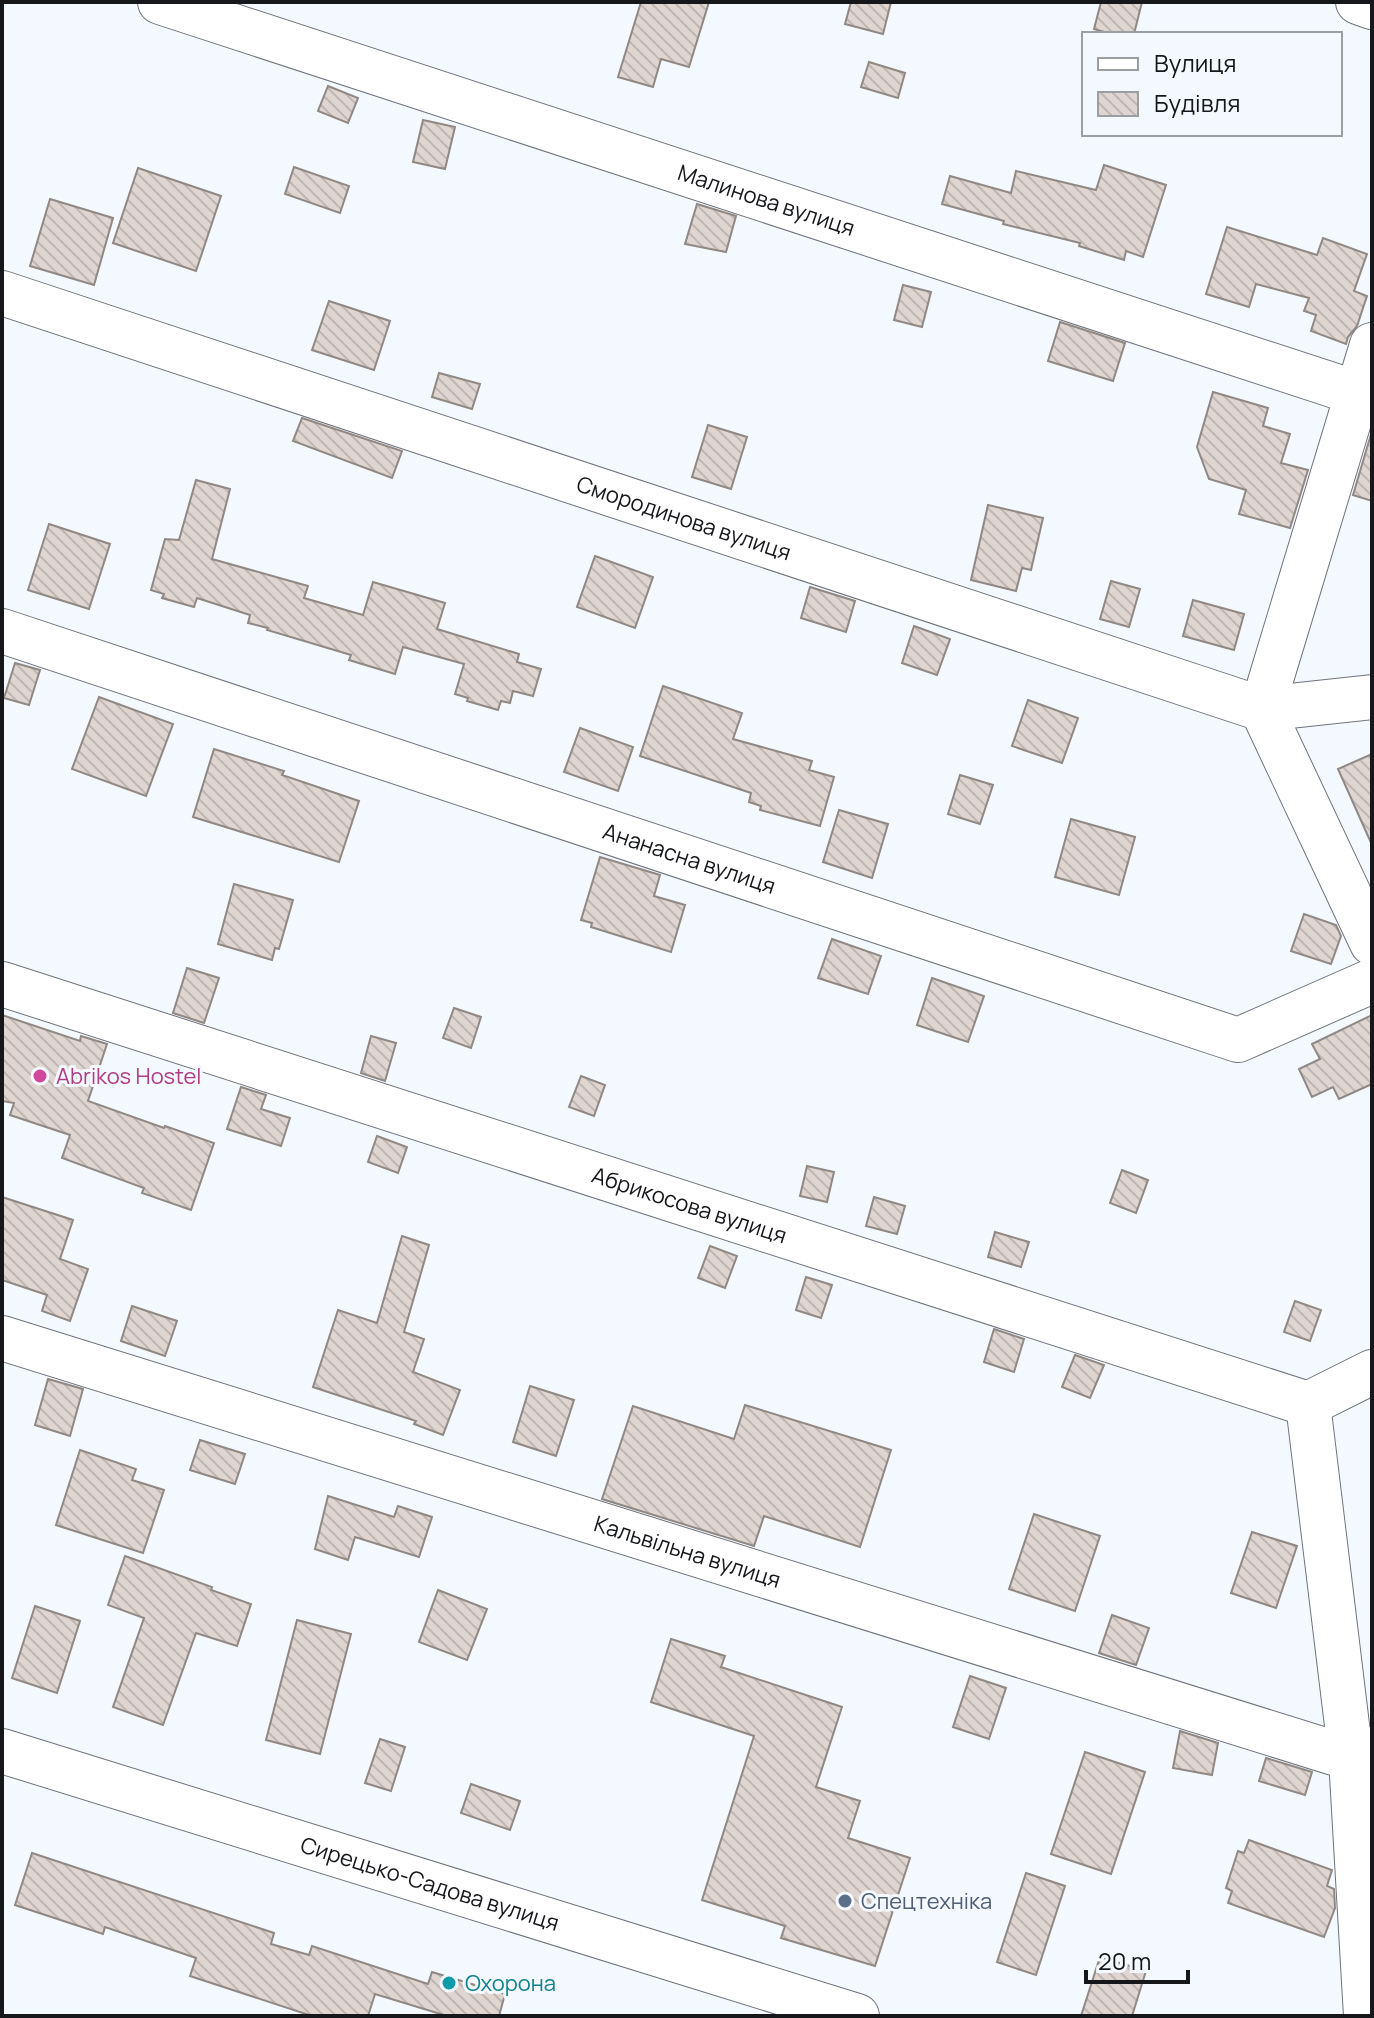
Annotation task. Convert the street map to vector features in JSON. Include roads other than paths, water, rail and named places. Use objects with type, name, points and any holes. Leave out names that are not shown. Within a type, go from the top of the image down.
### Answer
[{"type":"street","name":"Малинова вулиця","points":[[160,2],[1364,395]]},
{"type":"street","points":[[1358,2],[1372,7]]},
{"type":"street","name":"Смородинова вулиця","points":[[2,293],[1262,709],[1372,697]]},
{"type":"street","points":[[1372,345],[1364,395],[1262,709],[1372,943]]},
{"type":"street","name":"Ананасна вулиця","points":[[2,631],[1238,1040],[1372,981]]},
{"type":"street","name":"Абрикосова вулиця","points":[[2,984],[1308,1404]]},
{"type":"street","name":"Кальвільна вулиця","points":[[2,1338],[1362,1754]]},
{"type":"street","points":[[1366,2016],[1362,1754],[1308,1404],[1372,1372]]},
{"type":"street","name":"Сирецько-Садова вулиця","points":[[2,1751],[857,2016]]},
{"type":"place","name":"Abrikos Hostel","points":[[40,1076]]},
{"type":"place","name":"Спецтехніка","points":[[845,1901]]},
{"type":"place","name":"Охорона","points":[[449,1983]]}]
